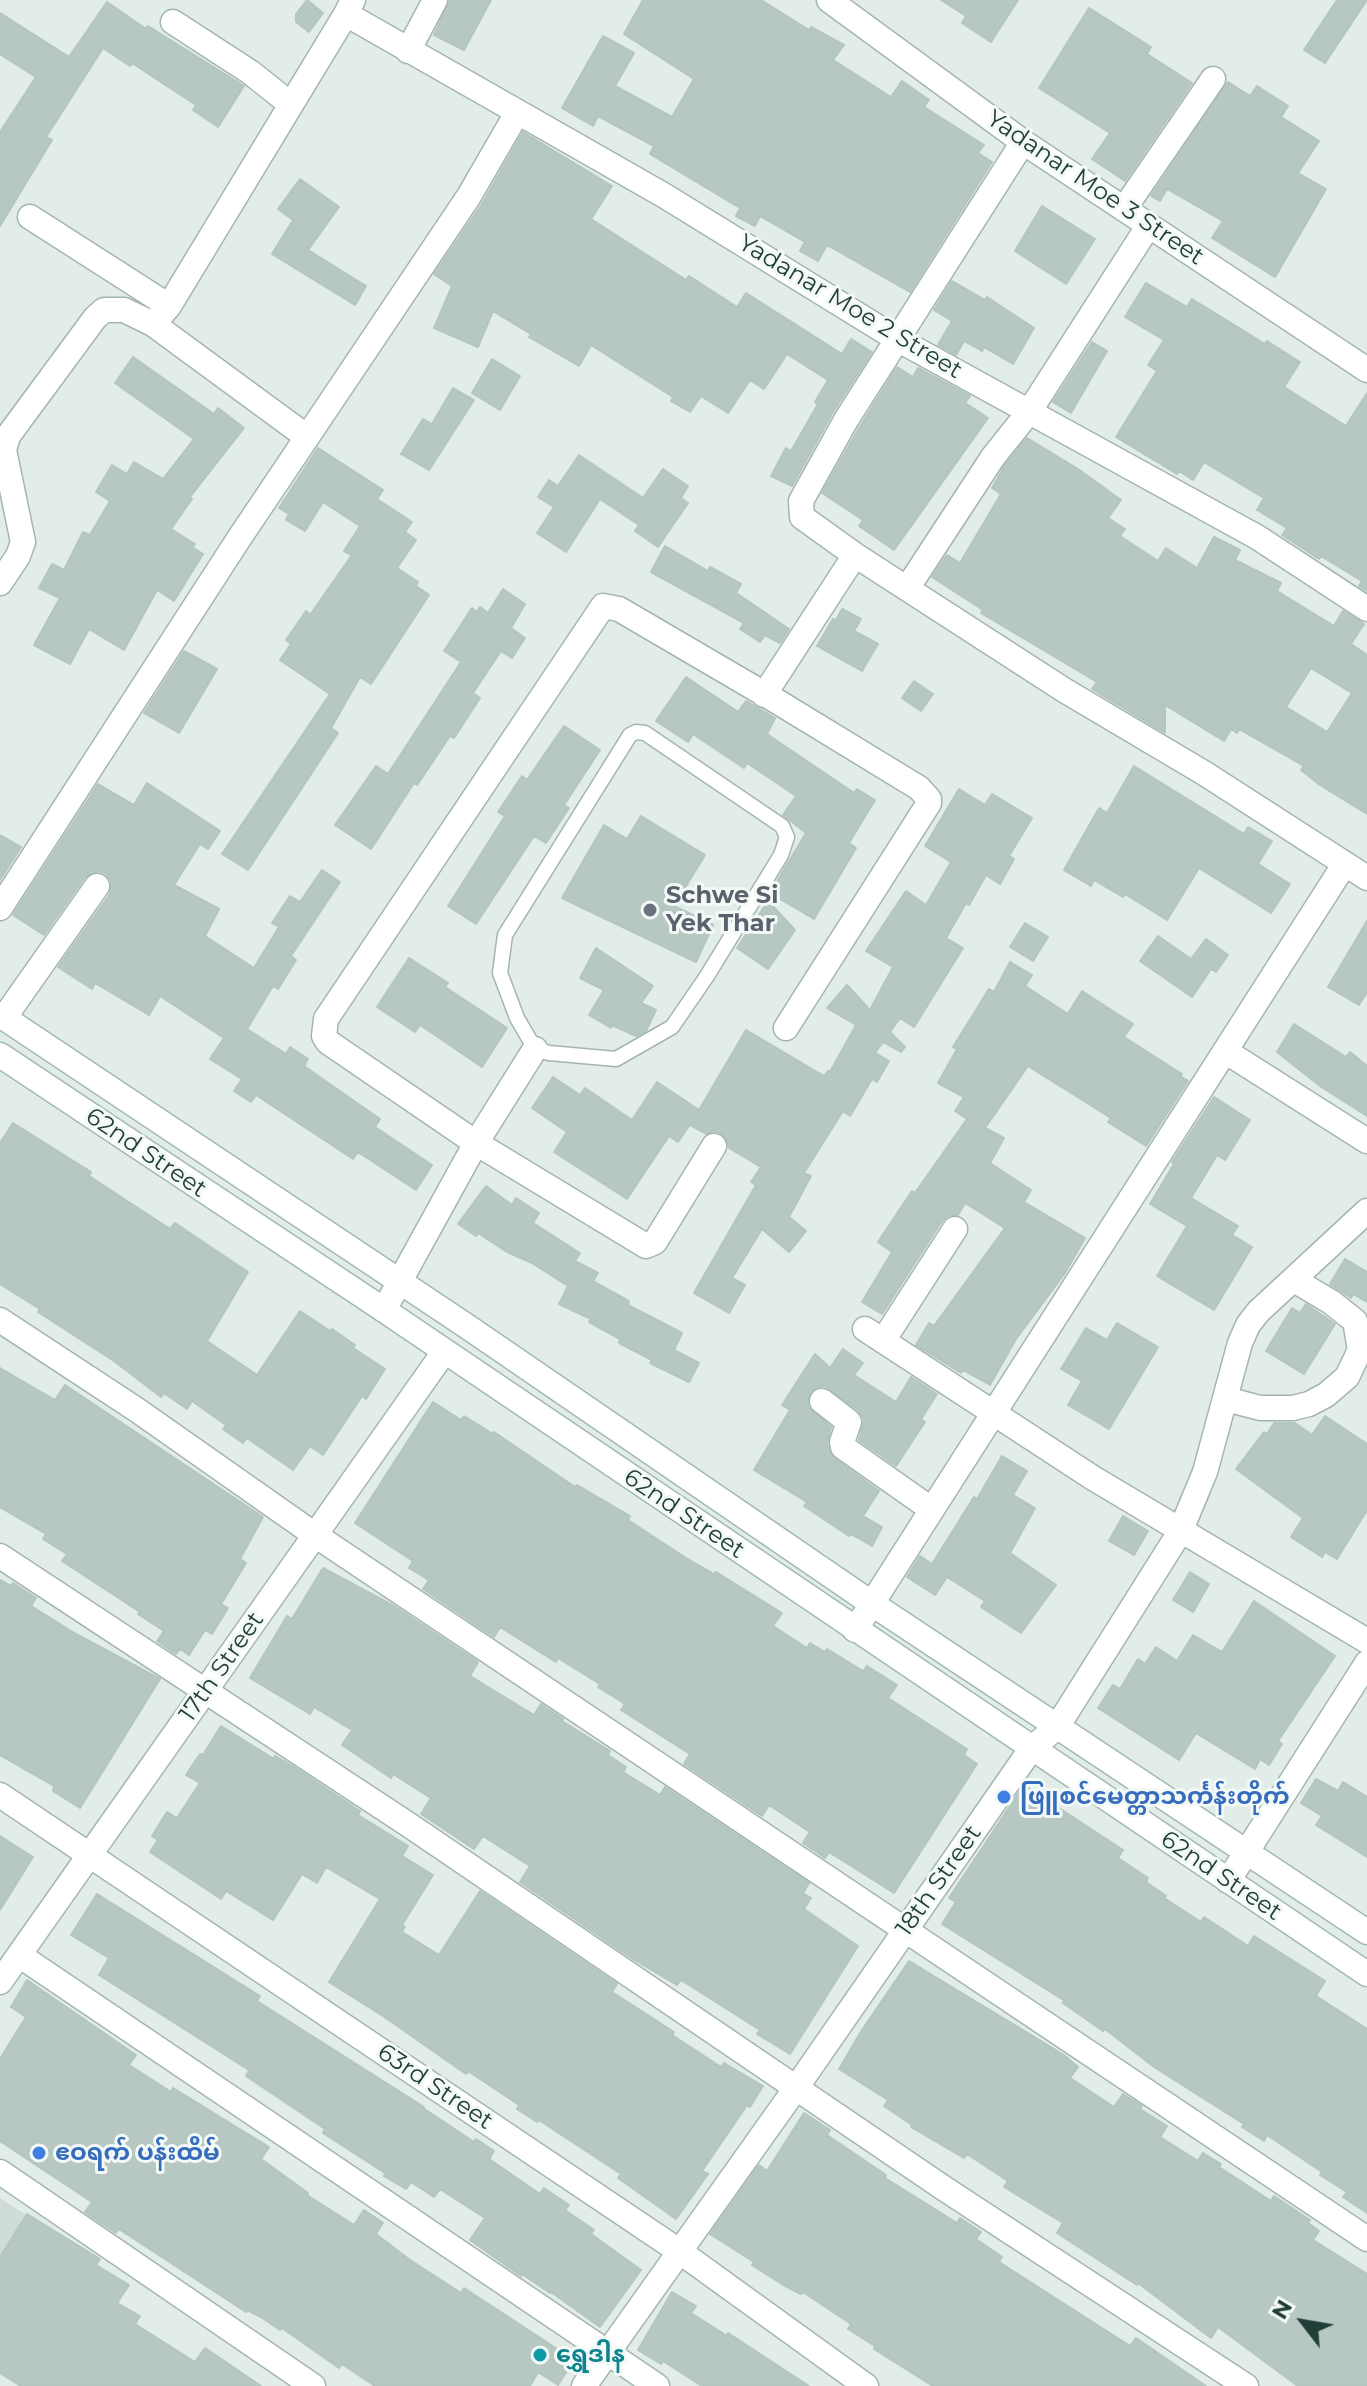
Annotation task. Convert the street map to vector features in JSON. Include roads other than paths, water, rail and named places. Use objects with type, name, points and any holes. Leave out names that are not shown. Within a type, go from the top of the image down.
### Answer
[{"type":"street","points":[[408,51],[435,0]]},
{"type":"street","name":"Yadanar Moe 3 Street","points":[[829,0],[1023,142],[1367,370]]},
{"type":"street","points":[[161,315],[350,7]]},
{"type":"street","name":"Yadanar Moe 2 Street","points":[[350,7],[408,51],[665,196],[897,339],[1257,537],[1367,609]]},
{"type":"street","points":[[173,22],[250,72],[289,103]]},
{"type":"street","points":[[1124,209],[1213,79]]},
{"type":"street","points":[[0,908],[238,540],[469,196],[517,113]]},
{"type":"street","points":[[1023,142],[846,420],[801,501],[802,517],[855,555],[1064,690],[1204,773],[1367,878]]},
{"type":"street","points":[[30,217],[161,315],[307,437]]},
{"type":"street","points":[[908,587],[993,457],[1029,412],[1149,225]]},
{"type":"street","points":[[0,583],[18,556],[23,542],[8,493],[4,450],[8,436],[104,310],[161,315]]},
{"type":"street","points":[[764,695],[855,555]]},
{"type":"street","points":[[714,1146],[650,1246],[476,1143],[328,1042],[324,1036],[326,1019],[603,606],[619,609],[919,788],[929,799],[786,1028]]},
{"type":"street","points":[[855,1630],[1344,865]]},
{"type":"street","points":[[2,1017],[97,886]]},
{"type":"street","name":"62nd Street","points":[[2,1017],[400,1281],[871,1603],[1367,1932]]},
{"type":"street","points":[[384,1310],[476,1143],[535,1049]]},
{"type":"street","points":[[1225,1051],[1367,1141]]},
{"type":"street","name":"62nd Street","points":[[0,1055],[384,1310],[1367,1974]]},
{"type":"street","name":"18th Street","points":[[584,2386],[1031,1749],[1057,1727],[1180,1532],[1205,1472],[1240,1343],[1248,1325],[1258,1312],[1367,1211]]},
{"type":"street","points":[[955,1229],[874,1335],[992,1414],[1180,1532],[1367,1641]]},
{"type":"street","points":[[1226,1399],[1260,1408],[1293,1408],[1357,1383],[1360,1350],[1355,1321],[1294,1280]]},
{"type":"street","points":[[0,1320],[315,1535],[1367,2239]]},
{"type":"street","name":"17th Street","points":[[0,1982],[444,1352]]},
{"type":"street","points":[[822,1401],[849,1422],[843,1447],[931,1509]]},
{"type":"street","points":[[0,1556],[607,1957],[796,2088],[1246,2386]]},
{"type":"street","points":[[1228,1881],[1367,1663]]},
{"type":"street","name":"63rd Street","points":[[0,1795],[679,2251],[866,2386]]},
{"type":"street","points":[[19,1955],[657,2386]]},
{"type":"street","points":[[0,2172],[313,2386]]},
{"type":"lane","points":[[645,733],[782,826],[787,837],[781,855],[672,1027],[616,1059],[535,1049],[517,1018],[500,973],[505,935],[630,735],[645,733]]},
{"type":"place","name":"Schwe Si Yek Thar","points":[[650,910]]},
{"type":"place","name":"ဖြူစင်မေတ္တာသင်္ကန်းတိုက်","points":[[1004,1797]]},
{"type":"place","name":"ဧဝရက် ပန်းထိမ်","points":[[39,2153]]},
{"type":"place","name":"ရွှေဒါန","points":[[540,2355]]}]
